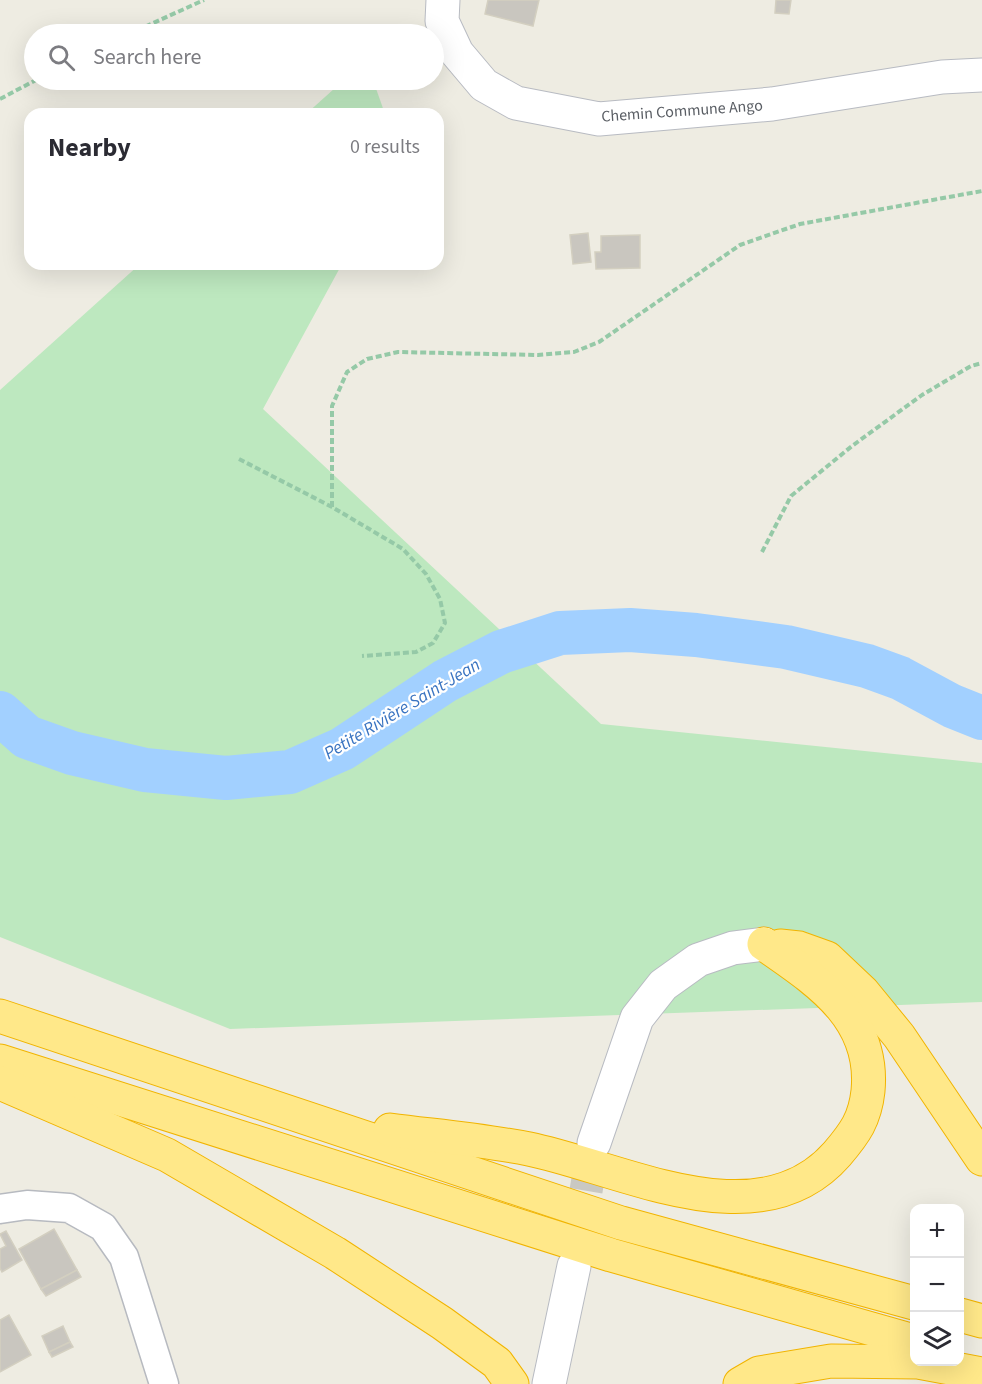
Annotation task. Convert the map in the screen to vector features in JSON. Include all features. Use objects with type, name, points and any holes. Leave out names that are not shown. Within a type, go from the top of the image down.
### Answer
[{"type":"highway","points":[[314,1120],[530,1149],[657,1185],[706,1195],[759,1196],[792,1188],[825,1167],[854,1136],[866,1111],[868,1084],[866,1060],[859,1032],[839,1002],[813,978],[764,944]]},
{"type":"highway","points":[[764,944],[799,948],[827,958],[863,992],[899,1036],[982,1160]]},
{"type":"highway","points":[[0,1016],[621,1223],[910,1302]]},
{"type":"highway","points":[[0,1061],[611,1255],[910,1340]]},
{"type":"highway","points":[[0,1083],[166,1155],[335,1253],[442,1323],[497,1364],[512,1384]]},
{"type":"highway","points":[[964,1316],[982,1322]]},
{"type":"highway","points":[[964,1355],[982,1360]]},
{"type":"highway","points":[[740,1384],[759,1373],[831,1361],[918,1362],[982,1374]]},
{"type":"street","name":"Chemin Commune Ango","points":[[443,0],[443,24]]},
{"type":"street","name":"Chemin Commune Ango","points":[[444,25],[457,53],[484,85],[516,103],[599,119],[772,104],[942,77],[982,75]]},
{"type":"street","points":[[594,1143],[637,1018],[663,986],[698,960],[733,948],[764,944]]},
{"type":"street","points":[[0,1209],[27,1205],[69,1208],[103,1227],[124,1257],[164,1384]]},
{"type":"street","points":[[551,1381],[574,1266]]},
{"type":"path","points":[[151,24],[204,0]]},
{"type":"path","points":[[0,99],[24,86]]},
{"type":"path","points":[[332,507],[332,406],[347,372],[367,358],[398,352],[538,355],[574,352],[599,342],[740,245],[800,224],[982,190]]},
{"type":"path","points":[[762,552],[791,496],[852,446],[922,395],[971,366],[982,363]]},
{"type":"path","points":[[239,459],[332,507],[403,549],[426,574],[440,599],[445,623],[433,643],[416,652],[362,656]]},
{"type":"green space","points":[[333,90],[377,90],[383,108],[313,108]]},
{"type":"green space","points":[[133,270],[339,270],[263,409],[601,724],[982,763],[982,1002],[230,1029],[0,937],[0,390]]},
{"type":"building","points":[[488,0],[539,0],[533,26],[485,14]]},
{"type":"building","points":[[776,0],[791,0],[789,14],[775,13]]},
{"type":"building","points":[[588,233],[591,262],[573,264],[570,235]]},
{"type":"building","points":[[640,235],[640,268],[596,269],[595,252],[601,252],[601,236]]},
{"type":"building","points":[[54,1229],[77,1270],[41,1289],[19,1249]]},
{"type":"building","points":[[6,1231],[22,1260],[2,1272],[0,1249],[6,1246],[0,1234]]},
{"type":"building","points":[[77,1270],[81,1277],[46,1296],[41,1289]]},
{"type":"building","points":[[9,1315],[31,1355],[0,1372],[0,1320]]},
{"type":"building","points":[[63,1326],[70,1342],[49,1352],[42,1336]]},
{"type":"building","points":[[70,1342],[73,1347],[52,1357],[49,1352]]},
{"type":"waterway","name":"Petite Rivière Saint-Jean","points":[[0,713],[27,737],[72,753],[145,770],[226,778],[290,772],[342,749],[445,681],[501,652],[560,633],[630,630],[696,635],[786,647],[867,666],[900,678],[952,706],[982,718]]},
{"type":"tunnel","points":[[578,1239],[594,1143]]}]
